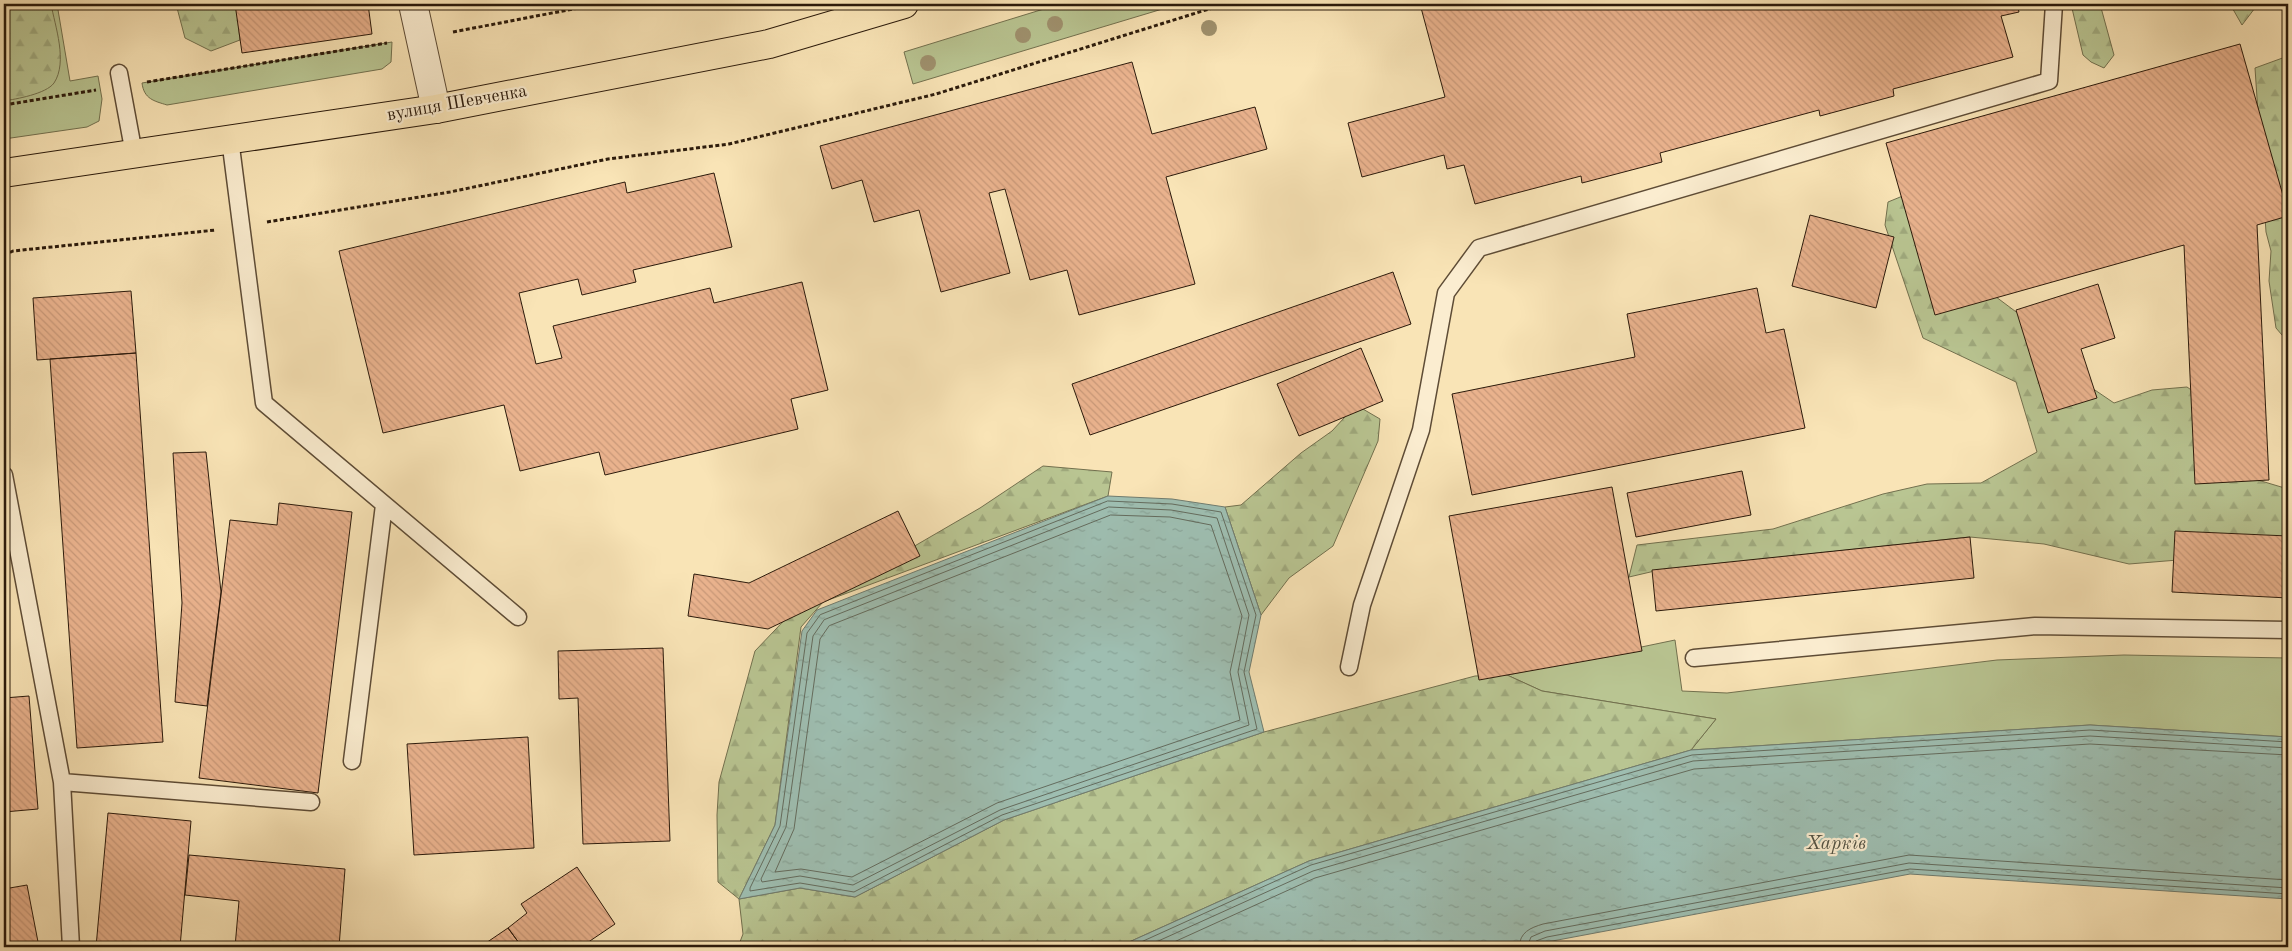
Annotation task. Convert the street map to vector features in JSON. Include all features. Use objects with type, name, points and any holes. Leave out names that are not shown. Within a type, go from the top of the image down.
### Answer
[{"type":"main road","name":"вулиця Шевченка","points":[[4,173],[436,108],[769,44],[904,4]]},
{"type":"street","points":[[413,4],[436,108]]},
{"type":"lane","points":[[1349,667],[1362,605],[1420,430],[1446,293],[1479,248],[2049,80],[2054,4]]},
{"type":"lane","points":[[121,80],[134,154]]},
{"type":"lane","points":[[230,139],[264,404],[518,617]]},
{"type":"lane","points":[[4,475],[62,782],[71,947]]},
{"type":"lane","points":[[352,761],[384,505]]},
{"type":"lane","points":[[1694,658],[2035,626],[2288,630]]},
{"type":"lane","points":[[62,782],[311,802]]},
{"type":"path","points":[[4,105],[121,80],[420,37],[600,4]]},
{"type":"path","points":[[4,255],[12,251],[241,226],[450,192],[608,159],[729,144],[936,94],[1225,4]]},
{"type":"green space","points":[[4,4],[57,4],[70,81],[98,76],[102,99],[99,121],[87,127],[4,139]]},
{"type":"green space","points":[[4,4],[51,4],[59,44],[60,65],[54,83],[50,87],[30,95],[4,101]]},
{"type":"green space","points":[[176,4],[236,4],[240,40],[211,51],[185,38]]},
{"type":"green space","points":[[1060,4],[1179,4],[913,84],[904,52]]},
{"type":"green space","points":[[2071,4],[2100,4],[2114,55],[2104,68],[2091,62],[2083,55]]},
{"type":"green space","points":[[2230,4],[2258,4],[2242,25]]},
{"type":"green space","points":[[392,42],[391,62],[382,69],[167,105],[147,96],[142,83]]},
{"type":"green space","points":[[2288,56],[2288,342],[2276,328],[2269,281],[2271,251],[2266,232],[2255,68]]},
{"type":"green space","points":[[1910,193],[1968,276],[2055,341],[2058,365],[2114,403],[2152,390],[2187,387],[2210,403],[2194,461],[2288,489],[2288,551],[2129,564],[2044,544],[1970,537],[1659,570],[1629,577],[1637,545],[1773,529],[1883,494],[1927,484],[1981,483],[2037,452],[2016,382],[1923,338],[1885,225],[1888,202]]},
{"type":"green space","points":[[1356,405],[1380,419],[1378,441],[1333,546],[1289,578],[1261,615],[1225,507],[1241,505],[1301,453],[1332,431]]},
{"type":"green space","points":[[1043,466],[1112,472],[1108,496],[823,602],[801,627],[775,825],[739,899],[718,882],[717,815],[719,782],[755,651],[795,609],[906,551],[980,508]]},
{"type":"green space","points":[[1675,640],[1682,691],[1727,693],[1997,660],[2124,655],[2288,658],[2288,737],[2090,725],[1691,750],[1716,719],[1542,691],[1507,675]]},
{"type":"green space","points":[[1507,675],[1542,691],[1716,719],[1691,750],[1309,861],[1118,947],[738,947],[743,934],[739,899],[800,888],[855,897],[1004,820],[1264,732],[1475,676]]},
{"type":"water","points":[[1108,496],[1172,499],[1225,507],[1261,615],[1249,672],[1264,732],[1004,820],[855,897],[800,888],[739,899],[775,825],[802,631],[817,610]]},
{"type":"water","name":"Харків","points":[[2090,725],[2288,737],[2288,899],[1910,874],[1547,942],[1531,947],[1118,947],[1309,861],[1691,750]]},
{"type":"building","points":[[235,4],[368,4],[372,34],[242,53]]},
{"type":"building","points":[[1420,4],[2017,4],[2019,12],[2001,16],[2013,57],[1893,89],[1894,96],[1820,116],[1819,110],[1660,153],[1662,162],[1582,183],[1581,176],[1475,204],[1464,165],[1447,169],[1444,155],[1362,177],[1348,123],[1445,97]]},
{"type":"building","points":[[2240,44],[2288,213],[2288,216],[2257,225],[2269,480],[2195,484],[2184,245],[1935,315],[1886,143]]},
{"type":"building","points":[[1132,62],[1152,134],[1255,107],[1267,149],[1166,177],[1195,284],[1079,315],[1067,270],[1030,280],[1005,189],[989,193],[1010,273],[941,292],[919,210],[874,222],[862,180],[832,189],[820,146]]},
{"type":"building","points":[[714,173],[732,247],[633,270],[636,282],[582,295],[578,279],[519,293],[536,364],[562,358],[553,326],[710,288],[714,303],[802,282],[828,390],[791,399],[798,429],[605,475],[599,452],[520,471],[504,405],[383,433],[339,251],[625,182],[627,193]]},
{"type":"building","points":[[1810,215],[1894,237],[1876,308],[1792,286]]},
{"type":"building","points":[[1393,272],[1411,324],[1090,435],[1072,384]]},
{"type":"building","points":[[2098,284],[2115,338],[2081,349],[2097,398],[2048,413],[2016,310]]},
{"type":"building","points":[[1757,288],[1766,333],[1784,329],[1805,428],[1472,495],[1452,394],[1635,357],[1627,314]]},
{"type":"building","points":[[131,291],[136,353],[37,360],[33,298]]},
{"type":"building","points":[[1361,348],[1383,401],[1299,436],[1277,384]]},
{"type":"building","points":[[136,353],[163,742],[77,748],[50,359]]},
{"type":"building","points":[[206,452],[221,592],[207,706],[175,702],[182,603],[173,453]]},
{"type":"building","points":[[1742,471],[1751,515],[1636,537],[1627,493]]},
{"type":"building","points":[[1612,487],[1642,651],[1479,680],[1449,516]]},
{"type":"building","points":[[279,503],[352,512],[318,793],[199,778],[230,520],[277,525]]},
{"type":"building","points":[[898,511],[920,556],[768,629],[688,616],[694,574],[749,583]]},
{"type":"building","points":[[2175,531],[2288,536],[2288,598],[2172,592]]},
{"type":"building","points":[[1970,537],[1974,578],[1656,611],[1652,570]]},
{"type":"building","points":[[663,648],[670,841],[583,844],[578,698],[559,699],[558,651]]},
{"type":"building","points":[[29,696],[38,809],[4,812],[4,698]]},
{"type":"building","points":[[528,737],[534,848],[414,855],[407,744]]},
{"type":"building","points":[[108,813],[191,821],[180,947],[96,947]]},
{"type":"building","points":[[189,855],[345,869],[339,947],[235,947],[239,901],[185,895]]},
{"type":"building","points":[[577,867],[615,924],[581,947],[522,947],[508,928],[527,913],[521,904]]},
{"type":"building","points":[[27,885],[39,947],[4,947],[4,889]]},
{"type":"building","points":[[508,928],[522,947],[480,947]]}]
